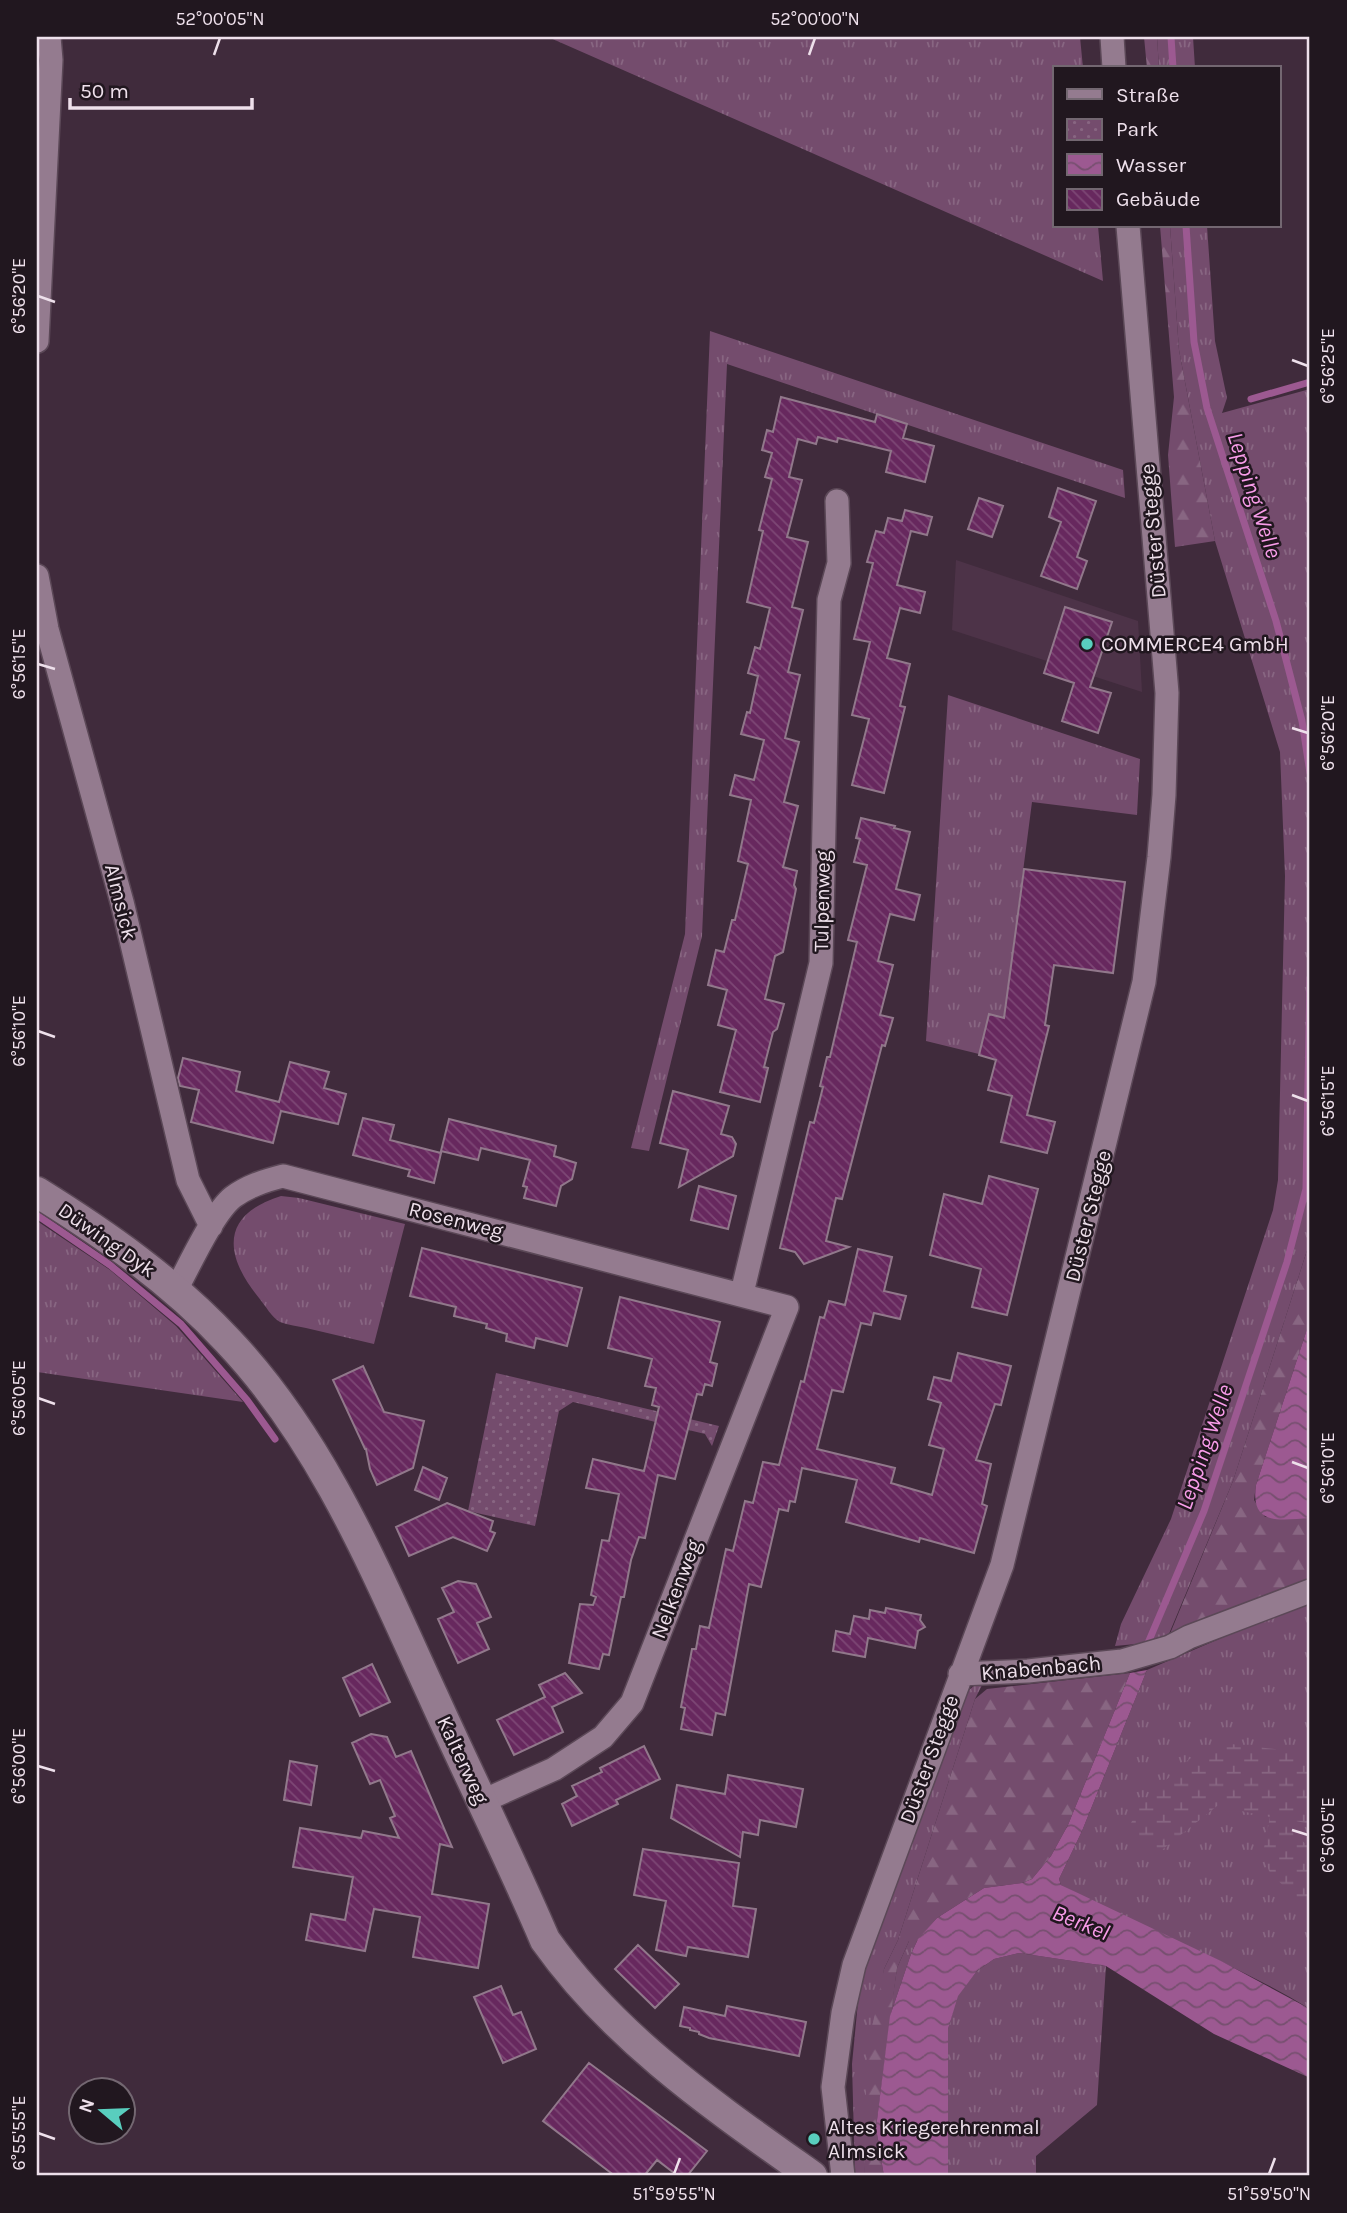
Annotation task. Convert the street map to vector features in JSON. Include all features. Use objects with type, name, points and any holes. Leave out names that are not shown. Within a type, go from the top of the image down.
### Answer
[{"type":"street","points":[[37,341],[51,60],[49,37]]},
{"type":"street","points":[[1112,37],[1114,66]]},
{"type":"street","name":"Düster Stegge","points":[[843,2176],[833,2087],[843,2013],[854,1965],[1002,1565],[1144,982],[1164,795],[1167,693],[1128,228]]},
{"type":"street","name":"Tulpenweg","points":[[742,1293],[821,963],[829,600],[839,563],[838,501]]},
{"type":"street","name":"Almsick","points":[[37,576],[47,629],[122,902],[188,1180],[211,1226]]},
{"type":"street","name":"Rosenweg","points":[[176,1290],[211,1226],[230,1199],[254,1184],[283,1175],[742,1293],[787,1307]]},
{"type":"street","name":"Düwing Dyk","points":[[37,1192],[120,1246],[176,1290]]},
{"type":"street","name":"Kalterweg","points":[[176,1290],[228,1340],[262,1380],[318,1463],[349,1516],[545,1940],[569,1974],[603,2011],[646,2051],[812,2176]]},
{"type":"street","name":"Nelkenweg","points":[[483,1801],[564,1762],[603,1737],[632,1703],[787,1307]]},
{"type":"street","name":"Knabenbach","points":[[960,1674],[1028,1671],[1122,1661],[1170,1647],[1189,1637],[1310,1591]]},
{"type":"shaded area","points":[[956,560],[1138,621],[1142,692],[952,630]]},
{"type":"green space","points":[[548,37],[1080,37],[1083,66],[1053,66],[1053,228],[1098,228],[1103,281]]},
{"type":"green space","points":[[1144,37],[1157,37],[1159,66],[1147,66]]},
{"type":"green space","points":[[1157,37],[1193,37],[1195,66],[1159,66]]},
{"type":"green space","points":[[1160,228],[1170,228],[1179,350],[1215,541],[1175,547],[1168,455],[1174,397]]},
{"type":"green space","points":[[1170,228],[1207,228],[1215,341],[1227,398],[1222,413],[1310,389],[1310,1241],[1233,1481],[1166,1641],[1115,1646],[1121,1624],[1171,1519],[1273,1210],[1278,1180],[1285,876],[1280,752],[1215,541],[1179,350]]},
{"type":"green space","points":[[710,331],[1123,470],[1125,498],[727,364],[702,936],[649,1151],[631,1148],[685,934]]},
{"type":"green space","points":[[948,695],[1140,759],[1137,815],[1032,802],[1004,1018],[989,1015],[979,1054],[926,1041]]},
{"type":"green space","points":[[281,1196],[405,1224],[374,1344],[280,1322],[247,1282],[234,1252],[238,1225],[261,1204]]},
{"type":"green space","points":[[37,1221],[110,1270],[176,1326],[243,1402],[37,1372]]},
{"type":"green space","points":[[1310,1241],[1310,1320],[1256,1485],[1254,1500],[1265,1517],[1310,1518],[1310,1582],[1167,1641],[1233,1481]]},
{"type":"green space","points":[[496,1373],[719,1426],[712,1446],[705,1434],[573,1402],[559,1411],[535,1526],[468,1511]]},
{"type":"green space","points":[[1310,1600],[1310,2009],[1218,1960],[1061,1885],[1059,1879],[1082,1831],[1147,1670]]},
{"type":"green space","points":[[1130,1673],[1068,1825],[1051,1856],[1032,1879],[984,1888],[937,1918],[917,1941],[909,1941],[897,1968],[876,2128],[884,2176],[864,2176],[867,2052],[884,1969],[898,1940],[975,1699],[987,1689]]},
{"type":"green space","points":[[984,1681],[975,1699],[898,1940],[884,1969],[864,2176],[855,2176],[852,2064],[858,2002],[868,1953],[963,1695]]},
{"type":"green space","points":[[1222,1743],[1310,1753],[1310,1824],[1291,1820],[1296,1835],[1310,1848],[1310,1914],[1269,1871],[1263,1853],[1270,1817],[1217,1806],[1158,1853],[1149,1851],[1131,1823],[1142,1802],[1188,1760]]},
{"type":"green space","points":[[909,1941],[917,1941],[890,2016],[897,1968]]},
{"type":"green space","points":[[1019,1953],[1106,1966],[1097,2105],[1036,2156],[1036,2176],[948,2176],[948,2029],[957,1996],[977,1971],[994,1959]]},
{"type":"water","points":[[1310,1320],[1310,1518],[1269,1518],[1258,1508],[1255,1498],[1256,1485]]},
{"type":"water","name":"Berkel","points":[[1147,1670],[1082,1831],[1059,1879],[1061,1885],[1221,1961],[1310,2009],[1310,2078],[1214,2034],[1106,1966],[1019,1953],[994,1959],[977,1971],[958,1996],[948,2029],[948,2176],[884,2176],[876,2128],[890,2016],[918,1939],[937,1918],[984,1888],[1032,1879],[1051,1856],[1068,1825],[1130,1673]]},
{"type":"building","points":[[781,397],[875,422],[877,414],[907,424],[903,438],[934,446],[925,482],[886,472],[891,451],[838,438],[837,442],[818,437],[816,444],[798,439],[789,477],[802,480],[787,537],[808,542],[792,607],[803,610],[788,672],[800,675],[785,738],[799,742],[784,802],[798,806],[783,867],[797,871],[794,885],[796,889],[783,952],[775,956],[765,999],[784,1004],[764,1067],[768,1068],[760,1102],[720,1092],[736,1030],[718,1025],[727,990],[708,985],[716,950],[724,952],[732,920],[735,920],[748,864],[738,861],[751,800],[730,795],[735,775],[754,780],[764,740],[741,734],[747,712],[750,713],[758,676],[748,673],[755,647],[760,649],[770,608],[747,602],[763,531],[759,530],[772,479],[765,477],[772,453],[762,450],[767,430],[773,432]]},
{"type":"building","points":[[1058,488],[1096,501],[1077,557],[1087,561],[1077,589],[1041,576],[1061,522],[1049,517]]},
{"type":"building","points":[[979,498],[1003,506],[992,537],[968,529]]},
{"type":"building","points":[[905,510],[932,517],[927,535],[911,531],[897,585],[925,592],[920,613],[900,608],[887,658],[910,664],[900,706],[905,707],[884,793],[852,785],[869,719],[852,715],[870,642],[854,639],[873,563],[867,562],[876,531],[884,533],[888,518],[902,521]]},
{"type":"building","points":[[1065,607],[1112,622],[1090,687],[1111,693],[1098,733],[1062,721],[1074,683],[1044,673]]},
{"type":"building","points":[[861,818],[910,832],[896,889],[920,895],[914,920],[890,914],[878,961],[893,965],[880,1015],[893,1018],[885,1046],[882,1045],[842,1199],[836,1198],[826,1241],[849,1247],[804,1264],[795,1252],[780,1248],[810,1122],[814,1123],[823,1087],[820,1086],[827,1057],[830,1057],[857,942],[848,940],[867,865],[854,862],[860,839],[856,838]]},
{"type":"building","points":[[1024,869],[1125,882],[1113,973],[1054,965],[1045,1025],[1049,1026],[1027,1115],[1055,1122],[1047,1153],[1001,1142],[1012,1096],[988,1090],[996,1060],[979,1055],[989,1014],[1004,1018]]},
{"type":"building","points":[[183,1058],[240,1072],[236,1091],[279,1102],[290,1062],[329,1072],[324,1088],[346,1094],[338,1124],[281,1111],[273,1143],[191,1122],[199,1090],[180,1086],[178,1078]]},
{"type":"building","points":[[673,1091],[729,1106],[721,1134],[732,1137],[736,1144],[733,1156],[679,1187],[688,1150],[660,1143]]},
{"type":"building","points":[[363,1118],[394,1125],[390,1140],[441,1153],[434,1183],[408,1176],[410,1170],[353,1155]]},
{"type":"building","points":[[449,1119],[556,1146],[554,1156],[576,1163],[572,1179],[561,1186],[556,1206],[524,1198],[527,1187],[523,1186],[530,1160],[481,1148],[478,1160],[441,1151]]},
{"type":"building","points":[[989,1176],[1038,1189],[1007,1315],[972,1307],[981,1269],[930,1255],[944,1194],[982,1204]]},
{"type":"building","points":[[699,1186],[736,1196],[728,1229],[691,1220]]},
{"type":"building","points":[[422,1248],[582,1288],[567,1346],[536,1338],[534,1348],[506,1341],[507,1334],[486,1328],[487,1324],[454,1316],[456,1307],[410,1296]]},
{"type":"building","points":[[858,1249],[892,1257],[884,1291],[906,1296],[900,1319],[874,1313],[871,1325],[861,1323],[843,1392],[832,1390],[817,1449],[895,1468],[891,1483],[932,1495],[944,1449],[929,1445],[941,1403],[928,1399],[934,1377],[951,1381],[958,1353],[1011,1366],[1001,1405],[995,1404],[976,1460],[991,1464],[982,1504],[987,1506],[974,1553],[920,1538],[919,1542],[846,1522],[857,1480],[802,1468],[795,1502],[790,1501],[788,1511],[779,1509],[761,1587],[749,1584],[725,1715],[716,1713],[712,1735],[681,1729],[685,1708],[681,1707],[692,1649],[696,1649],[700,1626],[709,1628],[726,1549],[733,1551],[745,1501],[753,1503],[763,1462],[779,1465],[820,1317],[824,1318],[829,1301],[845,1305]]},
{"type":"building","points":[[620,1297],[720,1322],[710,1362],[717,1364],[712,1386],[705,1384],[702,1395],[697,1394],[675,1479],[658,1475],[645,1538],[639,1537],[631,1560],[624,1597],[621,1597],[609,1655],[603,1654],[599,1669],[569,1663],[580,1604],[593,1605],[596,1597],[591,1595],[602,1540],[609,1541],[619,1494],[586,1488],[593,1459],[644,1471],[659,1407],[652,1405],[656,1388],[645,1386],[652,1359],[608,1348]]},
{"type":"building","points":[[363,1366],[384,1412],[424,1421],[413,1468],[377,1485],[366,1449],[333,1380]]},
{"type":"building","points":[[423,1467],[447,1478],[439,1500],[415,1490]]},
{"type":"building","points":[[447,1503],[493,1521],[490,1531],[495,1533],[487,1551],[453,1537],[409,1556],[396,1527]]},
{"type":"building","points":[[458,1581],[476,1584],[491,1617],[477,1623],[489,1649],[458,1663],[438,1619],[454,1612],[442,1588]]},
{"type":"building","points":[[886,1608],[921,1615],[920,1620],[925,1627],[918,1631],[915,1648],[868,1638],[865,1657],[833,1651],[836,1631],[850,1634],[854,1616],[869,1619],[870,1610],[885,1613]]},
{"type":"building","points":[[372,1664],[390,1702],[360,1716],[343,1678]]},
{"type":"building","points":[[565,1673],[582,1693],[552,1707],[563,1732],[514,1755],[497,1720],[545,1697],[539,1685]]},
{"type":"building","points":[[371,1734],[387,1737],[396,1757],[411,1751],[452,1847],[440,1844],[432,1894],[489,1904],[478,1968],[413,1957],[420,1917],[374,1909],[365,1951],[306,1940],[311,1914],[345,1920],[353,1877],[293,1867],[300,1828],[361,1838],[363,1831],[399,1838],[390,1818],[395,1816],[380,1780],[370,1784],[352,1743]]},
{"type":"building","points":[[644,1746],[660,1779],[616,1800],[618,1804],[572,1826],[562,1804],[577,1796],[572,1786],[602,1772],[600,1768]]},
{"type":"building","points":[[290,1761],[317,1766],[311,1805],[284,1800]]},
{"type":"building","points":[[728,1775],[803,1789],[796,1827],[760,1820],[758,1835],[743,1832],[740,1857],[671,1818],[677,1785],[725,1794]]},
{"type":"building","points":[[643,1849],[739,1863],[733,1906],[756,1909],[748,1957],[688,1947],[686,1956],[656,1950],[666,1901],[634,1895]]},
{"type":"building","points":[[638,1945],[679,1984],[655,2008],[615,1969]]},
{"type":"building","points":[[501,1986],[513,2015],[521,2012],[536,2049],[503,2063],[474,1997]]},
{"type":"building","points":[[727,2006],[806,2022],[799,2056],[709,2038],[680,2026],[684,2007],[725,2016]]},
{"type":"building","points":[[589,2063],[707,2151],[687,2176],[678,2176],[657,2160],[644,2176],[615,2176],[543,2121]]},
{"type":"waterway","name":"Lepping Welle","points":[[1171,37],[1173,66]]},
{"type":"waterway","name":"Lepping Welle","points":[[1186,228],[1194,342],[1207,408],[1276,621],[1302,721],[1310,773]]},
{"type":"waterway","points":[[1251,399],[1310,382]]},
{"type":"waterway","name":"Lepping Welle","points":[[1145,1650],[1204,1511],[1287,1262],[1306,1189],[1310,978]]},
{"type":"waterway","points":[[37,1215],[110,1265],[181,1324],[247,1400],[275,1439]]},
{"type":"place","name":"COMMERCE4 GmbH","points":[[1087,644]]},
{"type":"place","name":"Altes Kriegerehrenmal Almsick","points":[[814,2139]]}]
